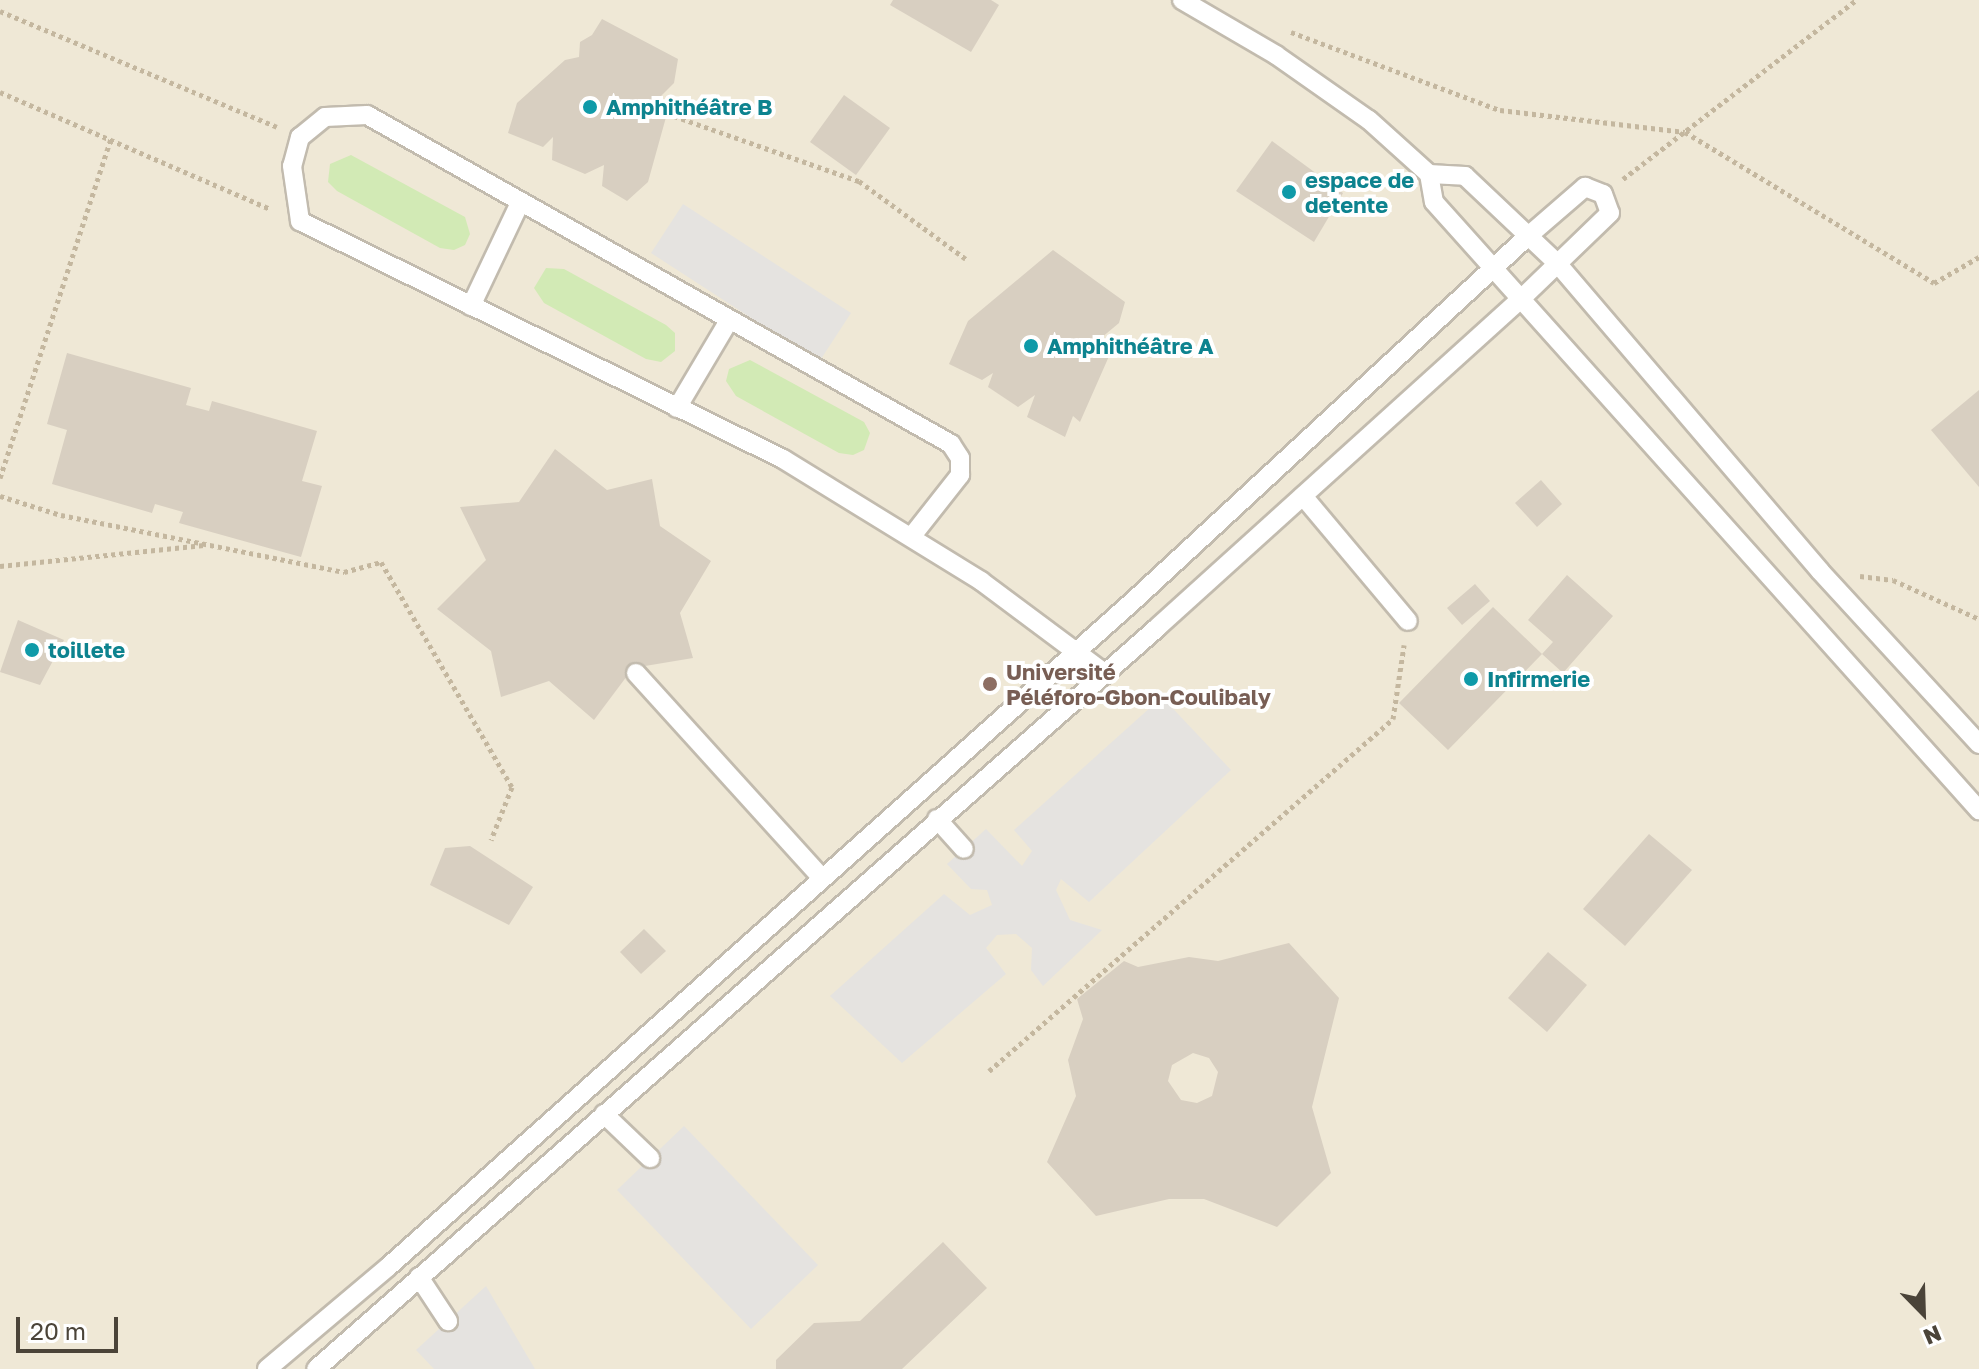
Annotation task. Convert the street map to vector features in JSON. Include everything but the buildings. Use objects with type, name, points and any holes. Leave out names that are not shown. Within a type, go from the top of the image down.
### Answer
[{"type":"lane","points":[[1182,0],[1276,55],[1369,120],[1429,174],[1434,202],[1524,296],[1979,810]]},
{"type":"lane","points":[[912,536],[960,475],[960,458],[951,444],[728,322],[367,115],[325,117],[300,137],[292,166],[300,221],[783,459],[912,536],[1103,672]]},
{"type":"lane","points":[[1429,174],[1465,176],[1557,263],[1820,571],[1979,744]]},
{"type":"lane","points":[[267,1369],[372,1281],[822,878],[1527,237],[1585,187],[1603,194],[1610,213],[1524,296],[1303,496],[316,1369]]},
{"type":"lane","points":[[471,306],[520,203]]},
{"type":"lane","points":[[677,408],[728,322]]},
{"type":"lane","points":[[1303,496],[1408,621]]},
{"type":"lane","points":[[636,673],[822,878]]},
{"type":"lane","points":[[937,819],[964,849]]},
{"type":"lane","points":[[748,944],[767,969]]},
{"type":"lane","points":[[604,1114],[650,1158]]},
{"type":"lane","points":[[419,1277],[448,1321]]},
{"type":"lane","points":[[372,1281],[389,1304]]},
{"type":"path","points":[[1603,194],[1813,28],[1856,0]]},
{"type":"path","points":[[0,11],[300,137]]},
{"type":"path","points":[[1278,30],[1500,110],[1685,132],[1934,283],[1979,257]]},
{"type":"path","points":[[0,92],[300,221]]},
{"type":"path","points":[[674,116],[859,181],[966,259]]},
{"type":"path","points":[[0,478],[111,139]]},
{"type":"path","points":[[0,496],[61,515],[344,572],[381,562],[512,787],[491,840]]},
{"type":"path","points":[[0,566],[209,544]]},
{"type":"path","points":[[1820,571],[1893,580],[1979,619]]},
{"type":"path","points":[[989,1071],[1393,719],[1408,621]]},
{"type":"shaded area","name":"Université Péléforo-Gbon-Coulibaly","points":[[0,0],[1979,0],[1979,1369],[0,1369]]},
{"type":"shaded area","points":[[683,204],[851,313],[819,362],[651,253]]},
{"type":"shaded area","points":[[1162,697],[1231,770],[1089,902],[1061,879],[1056,890],[1070,920],[1102,930],[1043,986],[1031,970],[1032,948],[1016,934],[997,935],[986,948],[1006,974],[902,1063],[830,996],[944,894],[970,915],[992,905],[987,890],[971,889],[947,864],[986,829],[1022,866],[1032,851],[1014,830]]},
{"type":"shaded area","points":[[684,1126],[818,1265],[751,1329],[617,1190]]},
{"type":"shaded area","points":[[486,1286],[535,1369],[434,1369],[416,1350]]},
{"type":"green space","points":[[351,155],[465,217],[470,234],[465,245],[454,250],[440,248],[337,191],[328,182],[330,164]]},
{"type":"green space","points":[[546,268],[564,269],[666,325],[675,333],[675,351],[661,362],[646,359],[544,303],[534,288]]},
{"type":"green space","points":[[750,360],[864,422],[870,433],[864,450],[853,455],[839,453],[736,396],[726,381],[729,369]]},
{"type":"place","name":"Amphithéâtre B","points":[[590,107]]},
{"type":"place","name":"espace de detente","points":[[1289,192]]},
{"type":"place","name":"Amphithéâtre A","points":[[1031,346]]},
{"type":"place","name":"toillete","points":[[32,650]]},
{"type":"place","name":"Infirmerie","points":[[1471,679]]},
{"type":"place","name":"Université Péléforo-Gbon-Coulibaly","points":[[990,684]]}]
